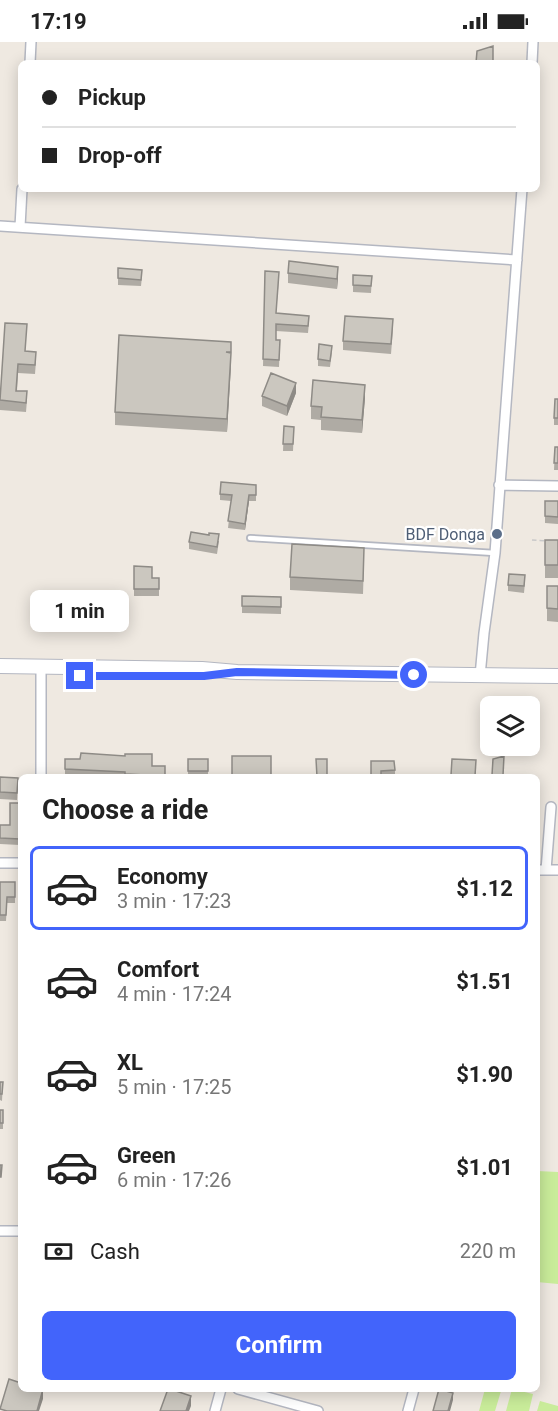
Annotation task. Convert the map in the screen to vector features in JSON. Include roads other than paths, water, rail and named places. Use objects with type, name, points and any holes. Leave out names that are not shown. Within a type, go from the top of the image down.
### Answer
[{"type":"main road","points":[[0,666],[41,671]]},
{"type":"main road","points":[[0,675],[41,671],[202,669],[237,672],[558,676]]},
{"type":"street","points":[[30,60],[31,42]]},
{"type":"street","points":[[532,60],[533,42]]},
{"type":"street","points":[[20,227],[22,192]]},
{"type":"street","points":[[480,676],[495,553],[522,192]]},
{"type":"street","points":[[0,226],[517,260]]},
{"type":"street","points":[[499,485],[558,486]]},
{"type":"street","points":[[41,671],[41,774]]},
{"type":"street","points":[[551,807],[542,870],[558,870]]},
{"type":"street","points":[[0,862],[18,863]]},
{"type":"street","points":[[0,1231],[18,1231]]},
{"type":"street","points":[[215,1411],[220,1392]]},
{"type":"street","points":[[249,1392],[318,1411]]},
{"type":"street","points":[[408,1411],[413,1392]]},
{"type":"lane","points":[[250,538],[495,553]]},
{"type":"place","name":"BDF Donga","points":[[497,534]]}]
